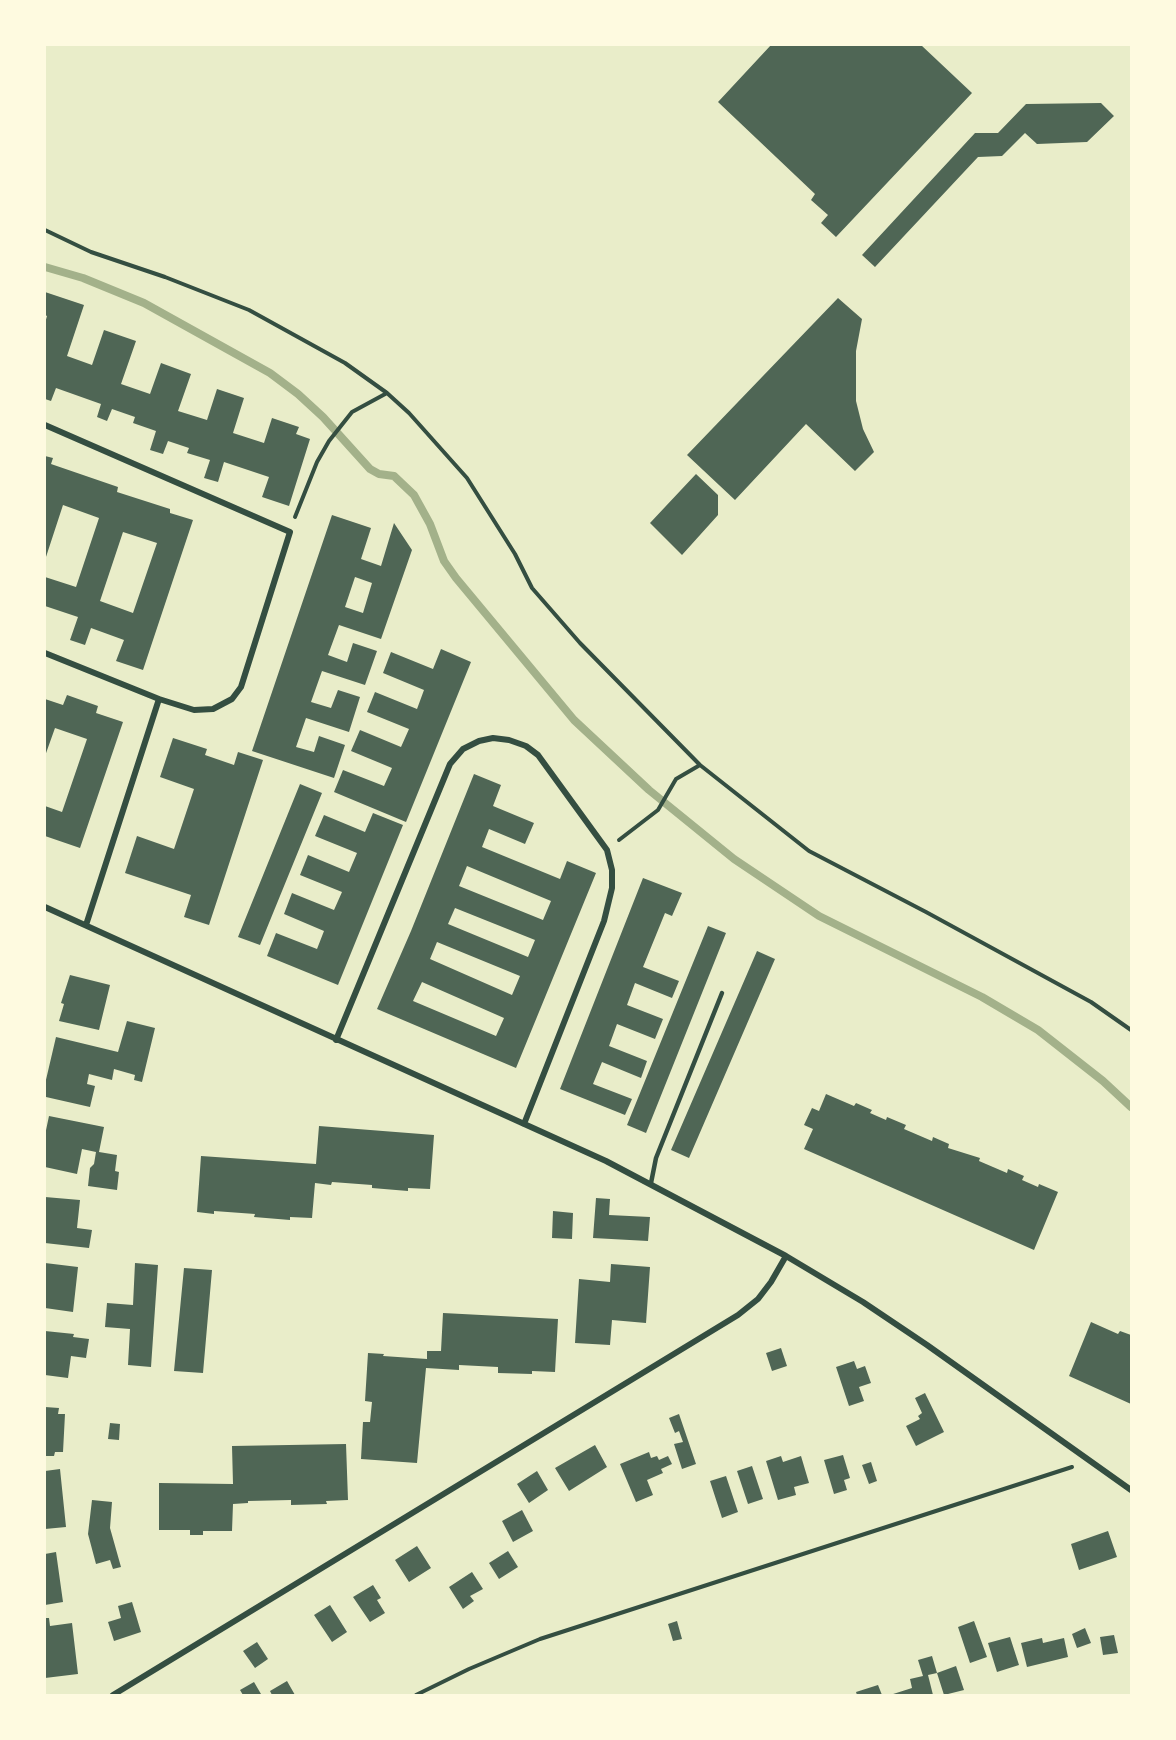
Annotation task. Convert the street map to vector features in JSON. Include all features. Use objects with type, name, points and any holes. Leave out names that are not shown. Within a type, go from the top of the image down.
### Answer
[{"type":"street","points":[[45,425],[290,532],[241,687],[232,699],[213,709],[194,710],[159,699],[45,653]]},
{"type":"street","points":[[86,925],[159,699]]},
{"type":"street","points":[[336,1040],[450,764],[464,749],[479,741],[493,738],[509,740],[526,746],[538,755],[607,850],[612,870],[612,888],[604,921],[524,1124]]},
{"type":"street","points":[[45,907],[524,1124],[651,1184],[786,1256],[864,1302],[1131,1490]]},
{"type":"street","points":[[113,1695],[738,1315],[765,1291],[786,1256]]},
{"type":"lane","points":[[651,1184],[656,1158],[722,993]]},
{"type":"path","points":[[45,230],[91,252],[165,277],[249,310],[345,363],[387,393],[409,413],[467,478],[514,554],[532,588],[580,643],[700,765],[809,851],[1090,1002],[1131,1030]]},
{"type":"path","points":[[290,532],[305,487],[316,462],[330,441],[352,412],[387,393]]},
{"type":"path","points":[[607,850],[658,810],[676,779],[700,765]]},
{"type":"path","points":[[416,1695],[540,1639],[1091,1461]]},
{"type":"building","points":[[771,45],[921,45],[972,93],[836,237],[821,223],[828,215],[811,200],[815,194],[718,102]]},
{"type":"building","points":[[1101,103],[1114,116],[1087,142],[1037,144],[1025,133],[1002,156],[978,157],[875,267],[862,255],[975,133],[998,133],[1026,104]]},
{"type":"building","points":[[45,292],[84,305],[67,356],[92,365],[104,330],[136,341],[121,384],[150,394],[161,363],[191,374],[178,411],[207,420],[217,389],[244,398],[233,433],[264,443],[272,418],[299,427],[296,434],[310,439],[289,506],[262,497],[269,477],[224,462],[218,482],[204,478],[210,460],[187,453],[189,448],[168,441],[163,454],[150,450],[156,431],[133,423],[135,417],[112,409],[107,421],[97,417],[101,404],[56,388],[51,401],[45,399],[45,323],[47,316],[45,315]]},
{"type":"building","points":[[838,298],[862,319],[856,351],[856,401],[863,429],[874,452],[855,471],[806,424],[735,500],[687,455]]},
{"type":"building","points":[[45,456],[53,458],[51,464],[118,487],[117,492],[170,509],[170,513],[193,520],[143,670],[116,661],[124,640],[91,628],[85,645],[70,640],[78,617],[45,606],[45,577],[76,587],[99,518],[63,505],[45,560]],"holes":[[[123,532],[157,543],[133,613],[100,601]]]},
{"type":"building","points":[[696,474],[718,495],[718,515],[682,555],[650,523]]},
{"type":"building","points":[[332,515],[371,528],[361,559],[381,566],[394,523],[412,550],[381,639],[339,625],[328,655],[347,662],[353,643],[377,651],[365,685],[322,671],[311,702],[331,708],[338,690],[360,697],[349,732],[306,718],[296,747],[314,752],[319,736],[345,745],[334,778],[252,751]],"holes":[[[355,577],[372,583],[363,613],[345,607]]]},
{"type":"building","points":[[441,649],[471,662],[406,822],[334,792],[343,770],[384,786],[392,768],[351,751],[360,730],[401,747],[409,729],[367,712],[375,692],[417,709],[424,690],[383,673],[391,652],[433,669]]},
{"type":"building","points":[[67,695],[98,706],[96,713],[123,722],[80,848],[45,836],[45,806],[62,812],[87,739],[55,728],[45,756],[45,699],[63,705]]},
{"type":"building","points":[[173,738],[207,749],[205,755],[234,765],[238,752],[263,760],[209,925],[184,917],[191,895],[125,873],[137,836],[174,849],[194,789],[160,777]]},
{"type":"building","points":[[474,774],[501,785],[493,806],[534,823],[525,844],[489,829],[482,847],[560,879],[567,861],[596,873],[516,1068],[377,1009]],"holes":[[[467,866],[551,901],[543,920],[459,886]],[[455,908],[535,940],[528,957],[448,924]],[[437,942],[520,976],[512,995],[430,959]],[[422,982],[504,1018],[496,1036],[413,1001]]]},
{"type":"building","points":[[300,784],[322,793],[260,945],[238,937]]},
{"type":"building","points":[[373,813],[403,825],[338,985],[267,956],[276,933],[317,949],[324,931],[284,914],[292,893],[334,910],[342,892],[300,875],[308,855],[349,872],[357,853],[315,836],[324,815],[365,832]]},
{"type":"building","points":[[643,878],[682,893],[672,916],[665,913],[643,967],[679,981],[672,998],[635,983],[627,1005],[663,1019],[655,1039],[617,1024],[609,1046],[647,1061],[641,1078],[602,1062],[593,1084],[632,1099],[625,1115],[560,1089]]},
{"type":"building","points":[[708,926],[726,933],[646,1133],[627,1125]]},
{"type":"building","points":[[757,951],[775,959],[689,1158],[671,1150]]},
{"type":"building","points":[[70,975],[110,985],[99,1030],[59,1021],[64,1004],[61,1003]]},
{"type":"building","points":[[127,1021],[155,1028],[142,1082],[134,1080],[135,1075],[114,1069],[112,1080],[89,1074],[87,1084],[95,1086],[90,1107],[46,1097],[45,1084],[56,1037],[118,1052]]},
{"type":"building","points":[[826,1094],[854,1106],[856,1103],[872,1110],[870,1113],[906,1125],[904,1129],[932,1141],[933,1137],[949,1144],[948,1148],[980,1158],[979,1161],[1007,1173],[1008,1169],[1024,1176],[1022,1180],[1038,1187],[1039,1184],[1058,1192],[1034,1250],[804,1149],[813,1129],[804,1125],[812,1108],[819,1111]]},
{"type":"building","points":[[49,1116],[104,1127],[99,1152],[117,1155],[115,1171],[119,1172],[117,1190],[88,1186],[90,1168],[94,1164],[96,1152],[82,1149],[77,1174],[45,1167],[45,1135]]},
{"type":"building","points":[[319,1126],[434,1135],[430,1189],[408,1188],[408,1191],[372,1188],[372,1185],[315,1183],[312,1218],[290,1217],[290,1220],[254,1217],[255,1214],[197,1212],[201,1156],[316,1164]]},
{"type":"building","points":[[45,1197],[80,1200],[77,1228],[92,1230],[89,1248],[45,1243]]},
{"type":"building","points":[[596,1198],[610,1199],[609,1215],[650,1217],[648,1241],[593,1238]]},
{"type":"building","points":[[553,1211],[573,1213],[572,1239],[552,1238]]},
{"type":"building","points":[[45,1263],[78,1267],[73,1312],[45,1308]]},
{"type":"building","points":[[135,1263],[158,1265],[151,1367],[128,1365],[130,1329],[105,1327],[107,1303],[133,1305]]},
{"type":"building","points":[[611,1264],[650,1267],[646,1323],[612,1320],[610,1345],[575,1343],[579,1279],[610,1282]]},
{"type":"building","points":[[184,1268],[212,1270],[203,1373],[174,1371]]},
{"type":"building","points":[[443,1313],[558,1319],[555,1372],[498,1373],[498,1367],[459,1365],[459,1370],[426,1368],[417,1463],[361,1459],[363,1422],[370,1422],[372,1402],[365,1401],[368,1353],[427,1359],[427,1351],[441,1351]]},
{"type":"building","points":[[1091,1322],[1118,1334],[1120,1331],[1131,1335],[1131,1404],[1069,1376]]},
{"type":"building","points":[[45,1331],[74,1334],[73,1337],[89,1339],[86,1358],[71,1356],[68,1378],[45,1375]]},
{"type":"building","points":[[781,1348],[787,1366],[772,1371],[766,1353]]},
{"type":"building","points":[[854,1361],[857,1369],[865,1366],[871,1383],[859,1387],[864,1401],[849,1406],[836,1367]]},
{"type":"building","points":[[925,1393],[944,1432],[916,1446],[906,1426],[920,1419],[918,1416],[922,1413],[915,1398]]},
{"type":"building","points":[[45,1407],[59,1408],[58,1414],[65,1414],[63,1452],[55,1452],[54,1456],[45,1456]]},
{"type":"building","points":[[679,1414],[696,1464],[682,1469],[674,1444],[683,1442],[679,1431],[675,1433],[669,1418]]},
{"type":"building","points":[[110,1423],[120,1424],[119,1440],[108,1439]]},
{"type":"building","points":[[346,1444],[348,1500],[326,1501],[327,1504],[291,1505],[291,1500],[248,1501],[248,1503],[233,1504],[232,1531],[203,1531],[203,1535],[190,1535],[190,1530],[159,1530],[159,1483],[233,1484],[232,1446]]},
{"type":"building","points":[[595,1445],[607,1467],[569,1491],[555,1468]]},
{"type":"building","points":[[649,1452],[651,1458],[657,1456],[659,1460],[668,1456],[672,1464],[661,1469],[663,1473],[647,1480],[653,1495],[636,1502],[620,1464]]},
{"type":"building","points":[[843,1455],[850,1478],[844,1480],[847,1490],[834,1494],[824,1460]]},
{"type":"building","points":[[781,1456],[783,1462],[801,1456],[809,1483],[794,1487],[796,1495],[778,1500],[766,1461]]},
{"type":"building","points":[[871,1462],[877,1481],[869,1484],[862,1465]]},
{"type":"building","points":[[752,1466],[763,1499],[748,1504],[737,1471]]},
{"type":"building","points":[[60,1469],[66,1527],[45,1529],[45,1471]]},
{"type":"building","points":[[537,1471],[548,1490],[529,1503],[517,1484]]},
{"type":"building","points":[[726,1476],[738,1512],[722,1518],[710,1481]]},
{"type":"building","points":[[92,1500],[112,1502],[110,1528],[121,1567],[113,1569],[110,1560],[96,1564],[88,1534]]},
{"type":"building","points":[[522,1510],[533,1531],[513,1542],[502,1521]]},
{"type":"building","points":[[1108,1531],[1117,1557],[1079,1570],[1071,1544]]},
{"type":"building","points":[[417,1546],[431,1568],[409,1582],[395,1560]]},
{"type":"building","points":[[508,1551],[518,1567],[499,1579],[489,1563]]},
{"type":"building","points":[[56,1552],[63,1602],[45,1605],[45,1554]]},
{"type":"building","points":[[472,1572],[483,1589],[470,1596],[474,1601],[463,1609],[449,1587]]},
{"type":"building","points":[[373,1585],[381,1598],[377,1600],[385,1613],[370,1622],[353,1597]]},
{"type":"building","points":[[132,1602],[141,1632],[114,1641],[108,1622],[121,1618],[118,1606]]},
{"type":"building","points":[[330,1605],[347,1632],[332,1642],[314,1615]]},
{"type":"building","points":[[45,1618],[49,1618],[50,1626],[72,1623],[78,1674],[45,1678]]},
{"type":"building","points":[[677,1621],[682,1639],[673,1641],[668,1624]]},
{"type":"building","points":[[974,1621],[987,1657],[970,1663],[958,1627]]},
{"type":"building","points":[[1085,1628],[1091,1643],[1077,1648],[1072,1634]]},
{"type":"building","points":[[1114,1635],[1118,1653],[1103,1655],[1100,1637]]},
{"type":"building","points":[[1010,1637],[1019,1665],[997,1672],[988,1643]]},
{"type":"building","points":[[1042,1638],[1043,1643],[1064,1638],[1068,1657],[1027,1667],[1021,1643]]},
{"type":"building","points":[[257,1642],[268,1659],[255,1668],[243,1651]]},
{"type":"building","points":[[932,1656],[937,1673],[928,1675],[933,1695],[890,1695],[912,1688],[910,1679],[923,1676],[918,1660]]},
{"type":"building","points":[[956,1666],[964,1690],[944,1695],[937,1673]]},
{"type":"building","points":[[287,1681],[295,1695],[272,1695],[270,1691]]},
{"type":"building","points":[[254,1682],[261,1694],[243,1695],[240,1690]]},
{"type":"building","points":[[878,1685],[882,1695],[857,1695],[856,1692]]},
{"type":"waterway","points":[[45,267],[83,278],[144,303],[270,373],[298,394],[323,417],[370,469],[379,474],[394,476],[414,495],[430,524],[444,561],[456,578],[574,720],[649,790],[734,859],[819,916],[982,997],[1038,1030],[1103,1081],[1131,1107]]}]
